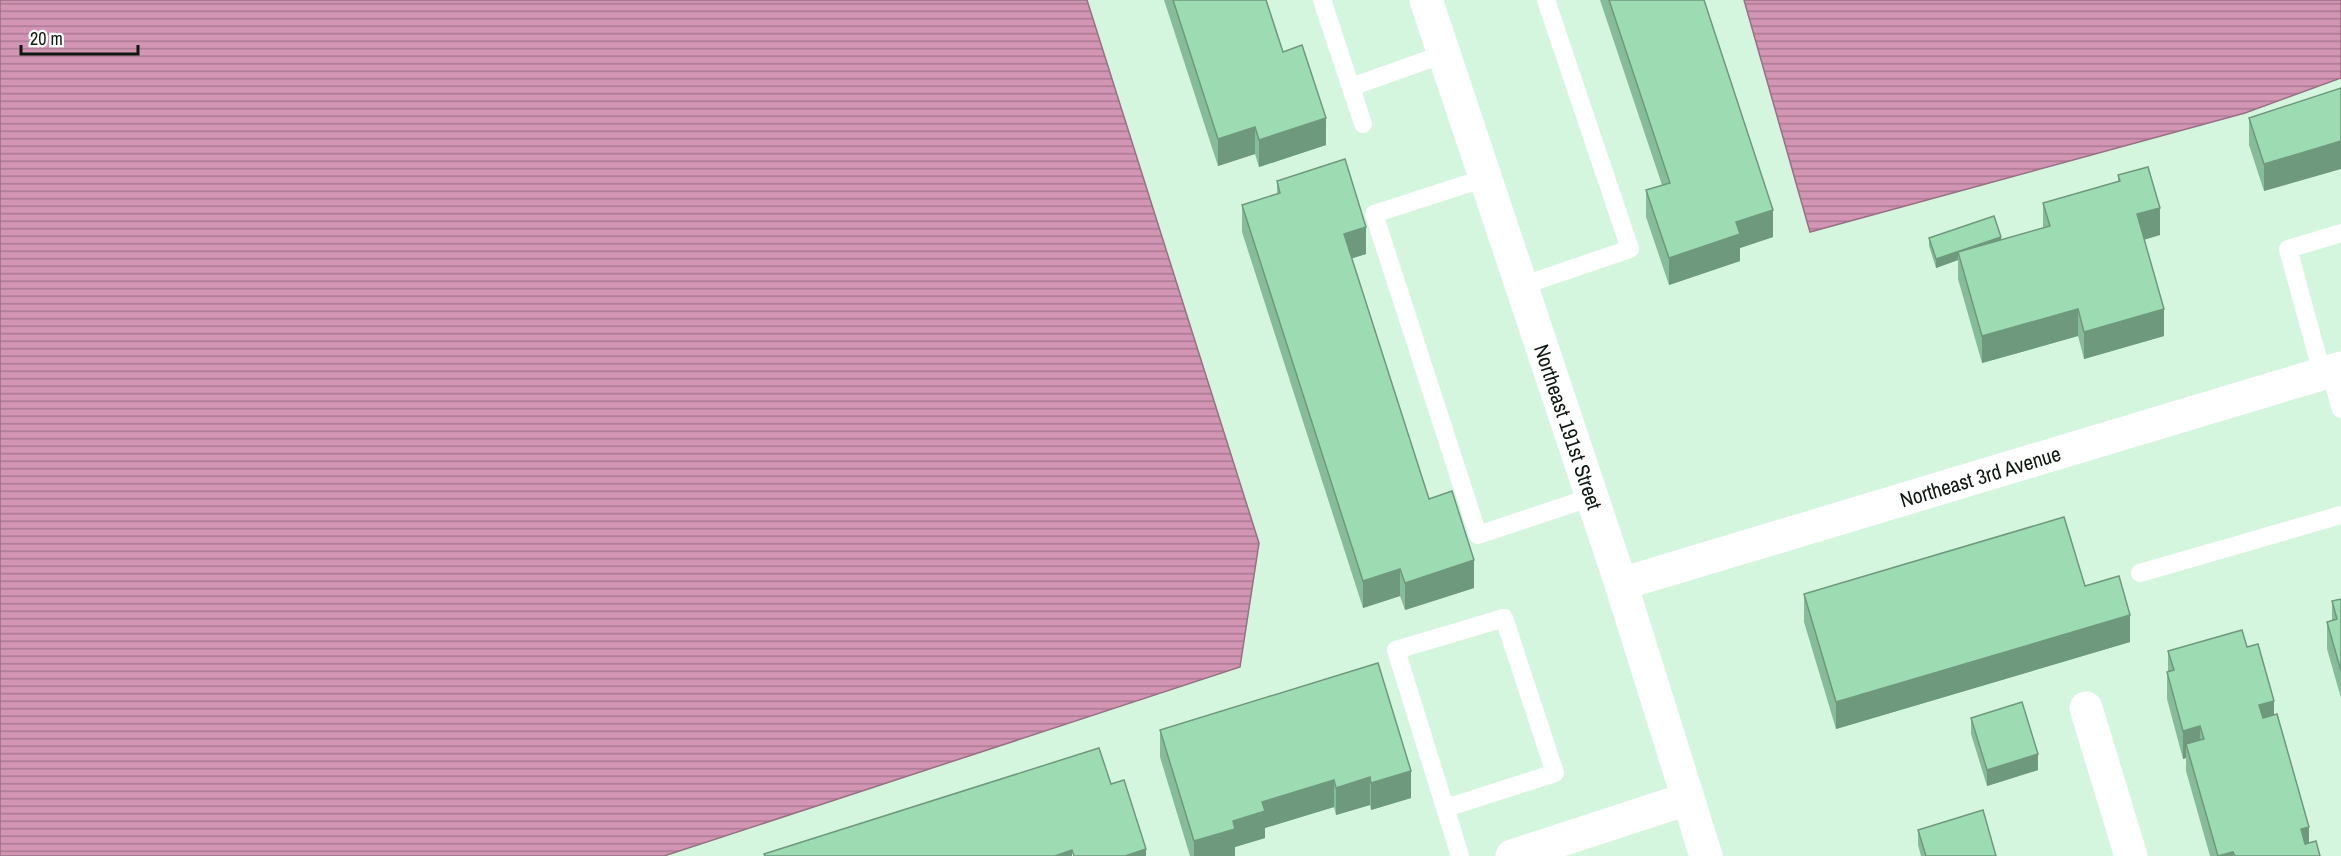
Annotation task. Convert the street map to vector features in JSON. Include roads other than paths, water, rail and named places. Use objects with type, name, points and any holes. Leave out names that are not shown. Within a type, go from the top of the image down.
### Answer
[{"type":"street","name":"Northeast 191st Street","points":[[1426,0],[1621,584],[1687,800],[1707,856]]},
{"type":"street","name":"Northeast 3rd Avenue","points":[[1621,584],[2331,370]]},
{"type":"street","points":[[2086,708],[2131,856]]},
{"type":"street","points":[[1512,856],[1687,800]]},
{"type":"lane","points":[[1322,0],[1363,124]]},
{"type":"lane","points":[[1521,285],[1630,249],[1546,0]]},
{"type":"lane","points":[[1351,87],[1444,54]]},
{"type":"lane","points":[[1485,178],[1374,214],[1478,535],[1592,497]]},
{"type":"lane","points":[[2341,233],[2288,249],[2331,370],[2341,410]]},
{"type":"lane","points":[[2140,573],[2341,515]]},
{"type":"lane","points":[[1446,808],[1555,773],[1504,618],[1396,650],[1460,856]]}]
